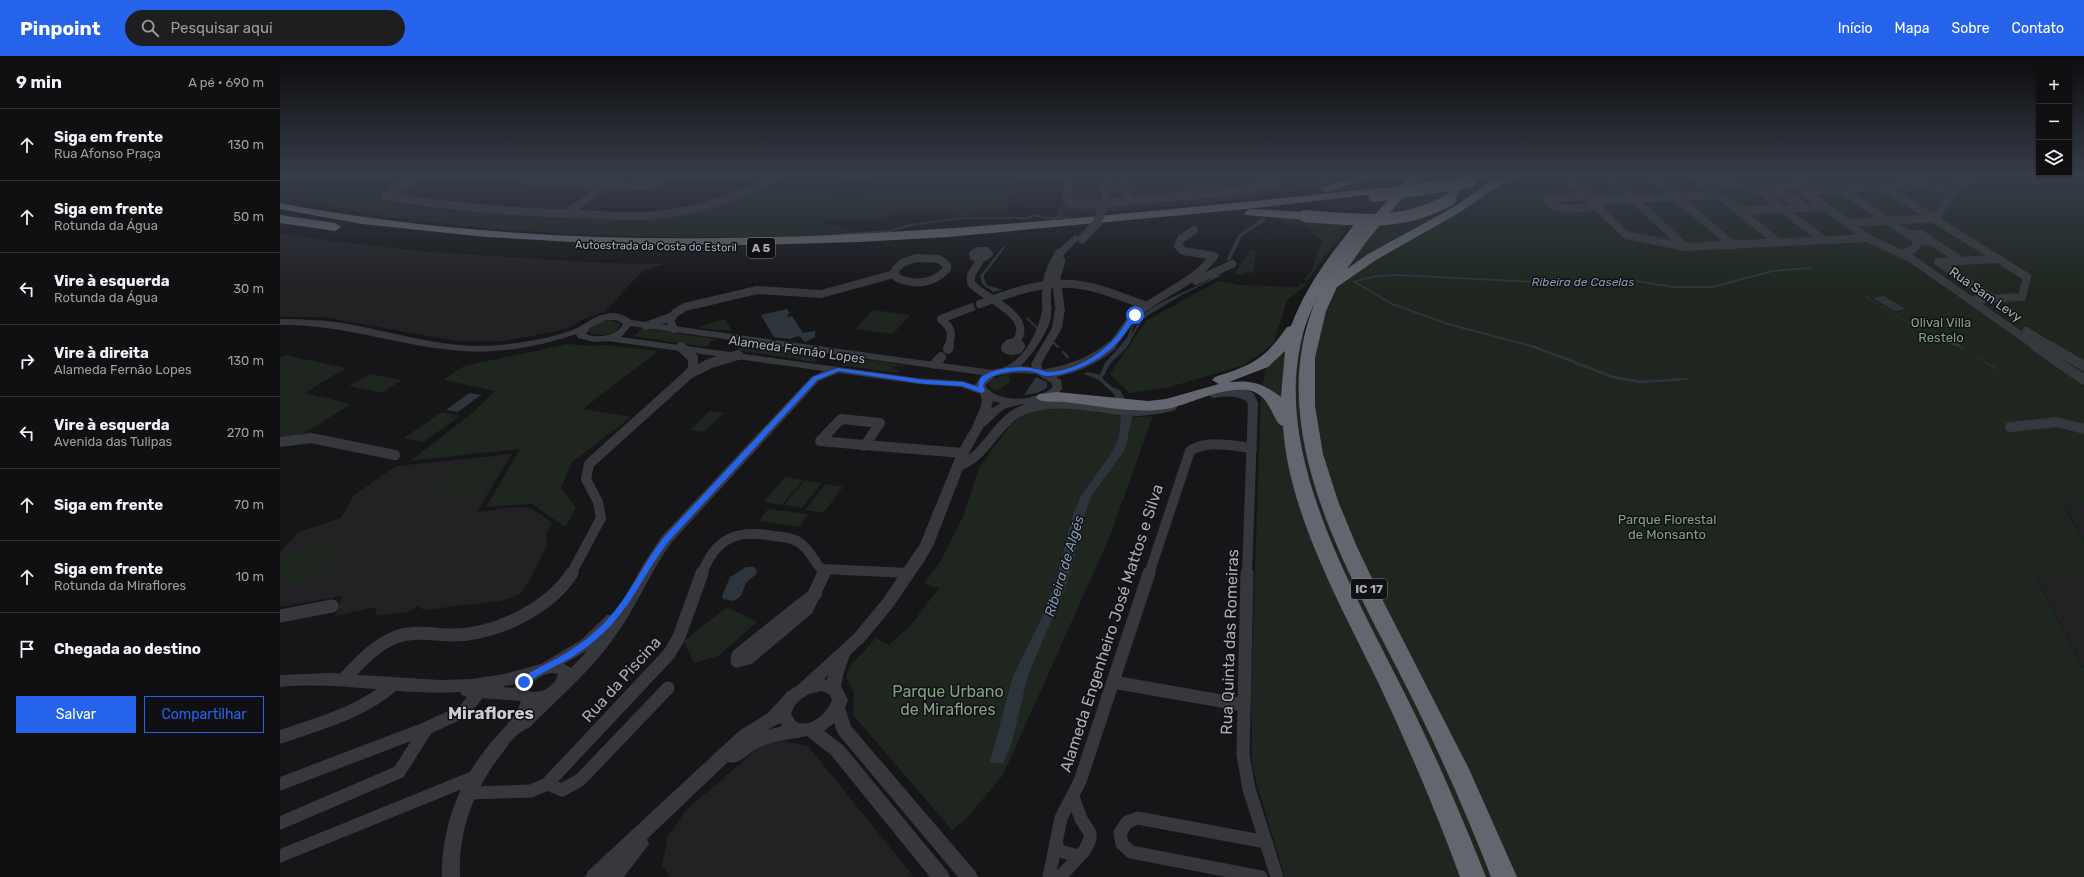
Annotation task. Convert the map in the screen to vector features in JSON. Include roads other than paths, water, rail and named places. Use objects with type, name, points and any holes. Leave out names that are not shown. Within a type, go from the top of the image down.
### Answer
[{"type":"highway","name":"Autoestrada da Costa do Estoril","points":[[282,213],[522,243],[658,248],[770,248],[891,243],[1006,234],[1217,213]]},
{"type":"highway","name":"Autoestrada da Costa do Estoril","points":[[319,213],[391,227],[553,238],[666,241],[772,241],[894,236],[1157,213]]},
{"type":"highway","points":[[349,213],[368,217],[391,227]]},
{"type":"highway","points":[[1255,213],[1361,219],[1392,218],[1415,213]]},
{"type":"highway","name":"IC 17","points":[[1370,213],[1330,262],[1312,292],[1301,316],[1292,350],[1288,384],[1290,426],[1298,466],[1327,550],[1425,761],[1473,877]]},
{"type":"highway","name":"IC 17","points":[[1385,213],[1348,259],[1331,286],[1320,310],[1313,331],[1307,371],[1308,414],[1319,469],[1332,506],[1350,549],[1466,788],[1504,877]]},
{"type":"highway","points":[[1331,286],[1372,257],[1450,213]]},
{"type":"highway","points":[[280,219],[335,227],[391,227]]},
{"type":"highway","points":[[1057,383],[1070,392],[1139,400],[1166,397],[1257,368],[1280,350],[1301,316]]},
{"type":"highway","points":[[1044,397],[1067,396],[1148,406],[1169,404],[1219,387],[1251,386],[1266,392],[1277,402],[1281,409],[1298,466]]},
{"type":"street","points":[[553,213],[639,216],[660,213]]},
{"type":"street","points":[[1008,370],[1020,360],[1037,338],[1045,324],[1047,310],[1046,283],[1051,266],[1060,253],[1092,221],[1096,213]]},
{"type":"street","points":[[1057,383],[1042,373],[1036,364],[1057,328],[1060,309],[1056,277],[1058,266],[1067,254],[1098,222],[1102,213]]},
{"type":"street","points":[[1604,213],[1626,235],[1685,247],[1868,238]]},
{"type":"street","points":[[1649,213],[1685,247]]},
{"type":"street","points":[[1695,213],[1733,245]]},
{"type":"street","points":[[1742,213],[1778,242]]},
{"type":"street","points":[[1788,213],[1824,240]]},
{"type":"street","name":"Rua Sam Levy","points":[[1833,213],[1868,238],[1901,254],[1971,300],[2084,380]]},
{"type":"street","points":[[1876,213],[1918,241],[1932,241]]},
{"type":"street","points":[[1925,213],[2027,277],[2022,297],[1971,300]]},
{"type":"street","points":[[1847,223],[1934,219],[1938,218],[1941,213]]},
{"type":"street","points":[[1176,291],[1196,278],[1211,262],[1214,256],[1179,248],[1181,239],[1194,230]]},
{"type":"street","points":[[1908,234],[1921,234],[1962,261]]},
{"type":"street","points":[[1901,254],[1913,249],[1918,244],[1918,241]]},
{"type":"street","points":[[646,326],[665,320],[685,308],[761,289],[823,295],[896,276],[907,282],[932,280],[945,273],[947,266],[939,260],[932,258],[916,258],[897,266],[896,276]]},
{"type":"street","points":[[978,258],[979,262],[971,275],[971,283],[981,292],[1007,308],[1016,320],[1020,331],[1019,338],[1016,342]]},
{"type":"street","points":[[1992,298],[1938,262],[1998,259]]},
{"type":"street","points":[[978,427],[1000,406],[1017,401],[1044,397],[1055,391],[1057,383],[1081,366],[1104,353],[1121,334],[1132,318],[1148,306],[1232,264],[1211,262]]},
{"type":"street","points":[[980,304],[1020,290],[1062,284],[1086,286],[1148,306]]},
{"type":"street","points":[[948,348],[952,340],[952,333],[950,327],[941,319],[967,309]]},
{"type":"street","points":[[1988,312],[2008,320],[2084,366]]},
{"type":"street","points":[[673,316],[669,323],[674,329]]},
{"type":"street","name":"Alameda Fernão Lopes","points":[[1017,401],[1001,400],[963,384],[925,382],[608,338],[589,339],[582,332],[593,321],[609,317],[623,318],[628,323],[646,326],[898,360],[938,361],[972,372],[991,373],[1008,370],[1042,373]]},
{"type":"street","points":[[280,322],[325,323],[461,348],[504,346],[528,343],[582,332]]},
{"type":"street","points":[[608,338],[620,332],[628,323]]},
{"type":"street","points":[[280,326],[310,327],[423,349],[457,352],[510,349],[582,332]]},
{"type":"street","points":[[344,679],[371,652],[392,639],[414,633],[457,635],[476,632],[528,613],[557,593],[567,581],[600,518],[601,509],[584,479],[585,472],[589,464],[689,374],[693,368],[693,358],[681,347]]},
{"type":"street","points":[[689,374],[711,363],[738,355]]},
{"type":"street","points":[[882,375],[899,375],[909,370],[907,363],[898,360]]},
{"type":"street","points":[[809,365],[815,370],[815,379]]},
{"type":"street","points":[[1042,373],[1081,366]]},
{"type":"street","points":[[280,681],[306,678],[344,679],[432,686],[542,698],[556,690],[579,670],[605,640],[623,613],[656,552],[667,539],[815,379],[838,369]]},
{"type":"street","points":[[594,877],[745,736],[774,718],[796,692],[804,688],[847,650],[882,610],[909,573],[927,544],[963,453],[978,427],[988,403],[980,386],[982,380],[991,373]]},
{"type":"street","name":"Rua Quinta das Romeiras","points":[[957,467],[973,460],[982,451],[1000,426],[1010,417],[1017,412],[1039,405],[1064,402],[1129,412],[1152,411],[1225,391],[1244,394],[1252,398],[1252,448],[1244,705],[1244,765],[1277,877]]},
{"type":"street","points":[[864,446],[880,422],[841,419],[820,441],[864,446],[963,453]]},
{"type":"street","points":[[2010,427],[2052,422],[2064,423],[2084,430]]},
{"type":"street","points":[[280,442],[311,438],[395,455]]},
{"type":"street","name":"Alameda Engenheiro José Mattos e Silva","points":[[1049,877],[1061,818],[1073,797],[1190,451],[1193,448],[1203,445],[1252,448]]},
{"type":"street","name":"Rua da Piscina","points":[[469,793],[491,791],[531,791],[547,784],[669,654],[679,637],[706,563],[711,554],[728,538],[749,532],[793,539],[801,544],[821,569],[825,570]]},
{"type":"street","points":[[816,593],[738,655],[737,661],[749,658],[806,609],[816,593],[825,570],[909,573]]},
{"type":"street","points":[[451,877],[451,843],[459,816],[469,793],[499,743],[525,713],[526,697],[522,687],[529,677],[564,658],[598,633],[619,612],[634,591]]},
{"type":"street","points":[[280,616],[332,606]]},
{"type":"street","points":[[833,689],[836,672],[847,650]]},
{"type":"street","points":[[432,686],[492,682],[541,670],[559,668],[566,674],[566,679],[556,690],[526,720],[509,733]]},
{"type":"street","points":[[1113,682],[1244,705]]},
{"type":"street","points":[[280,737],[365,705],[379,698],[394,684]]},
{"type":"street","points":[[613,877],[644,840],[734,755],[760,739],[774,734],[807,730],[823,725],[831,719],[838,710],[840,703],[838,694],[833,689],[823,685],[804,688]]},
{"type":"street","points":[[547,784],[562,790],[580,780],[668,688]]},
{"type":"street","points":[[280,784],[427,728],[464,711],[480,691]]},
{"type":"street","points":[[785,705],[783,714],[785,721],[795,729],[807,730],[836,750],[941,877]]},
{"type":"street","points":[[838,710],[844,729],[969,877]]},
{"type":"street","points":[[280,823],[399,772],[427,728]]},
{"type":"street","points":[[280,856],[479,775]]},
{"type":"street","points":[[1060,877],[1064,869],[1087,848],[1090,840],[1090,834],[1079,817],[1073,797]]},
{"type":"street","points":[[1261,877],[1132,852],[1126,849],[1120,833],[1127,821],[1133,818],[1138,818],[1266,842]]},
{"type":"street","points":[[1056,844],[1060,851],[1078,856]]},
{"type":"water","points":[[1262,218],[1266,218],[1265,221],[1242,236],[1230,260],[1225,261],[1238,235]]},
{"type":"water","points":[[1007,245],[984,275],[987,285],[1003,290],[993,292],[982,284],[980,276],[1002,248]]},
{"type":"water","points":[[1216,275],[1222,275],[1182,295],[1145,317],[1140,317],[1137,319],[1134,324],[1128,346],[1110,364],[1102,378],[1112,387],[1121,391],[1132,416],[1126,446],[1122,454],[1092,495],[1086,510],[1067,584],[1028,675],[1012,742],[1003,764],[990,762],[1012,679],[1045,611],[1058,572],[1073,515],[1082,494],[1109,457],[1119,438],[1121,416],[1114,394],[1101,382],[1100,379],[1083,374],[1088,372],[1100,375],[1105,363],[1127,338],[1135,320],[1158,304],[1207,281]]},
{"type":"water","points":[[1864,296],[1868,296],[1869,297],[1867,297],[1938,340],[1949,338],[1956,341],[1966,350],[1944,344]]},
{"type":"water","points":[[1884,296],[1906,309],[1895,311],[1873,298]]},
{"type":"water","points":[[787,309],[790,313],[787,317],[792,316],[803,333],[815,331],[815,337],[805,342],[799,336],[789,339],[774,337],[761,315]]},
{"type":"water","points":[[1970,352],[2002,371],[1987,364]]},
{"type":"water","points":[[1036,377],[1047,382],[1047,388],[1037,393],[1024,395]]},
{"type":"water","points":[[469,393],[481,395],[458,412],[446,410]]},
{"type":"water","points":[[746,567],[754,567],[757,571],[756,574],[746,583],[741,596],[734,601],[723,599],[722,596],[730,577]]},
{"type":"waterway","points":[[1033,215],[1054,219],[1057,217],[1070,218]]},
{"type":"waterway","points":[[843,234],[890,231],[911,225],[962,218],[1030,218],[1031,216]]},
{"type":"waterway","name":"Ribeira de Caselas","points":[[1355,281],[1378,276],[1397,275],[1535,282],[1583,283],[1631,280],[1673,287],[1712,287],[1773,271],[1810,268]]},
{"type":"waterway","points":[[1355,282],[1392,304],[1448,324],[1534,347]]},
{"type":"waterway","name":"Ribeira de Algés","points":[[1128,343],[1141,320],[1149,313]]},
{"type":"waterway","points":[[1027,318],[1038,329]]},
{"type":"waterway","points":[[1053,342],[1058,347]]},
{"type":"waterway","points":[[1534,347],[1613,377],[1640,382],[1687,379]]},
{"type":"waterway","points":[[1063,352],[1068,357]]},
{"type":"waterway","points":[[1093,376],[1103,381]]},
{"type":"tunnel","points":[[967,309],[980,304]]},
{"type":"district","name":"Miraflores","points":[[491,713]]},
{"type":"park label","name":"Olival Villa Restelo","points":[[1941,330]]},
{"type":"park label","name":"Parque Florestal de Monsanto","points":[[1667,526]]},
{"type":"park label","name":"Parque Urbano de Miraflores","points":[[948,700]]}]
